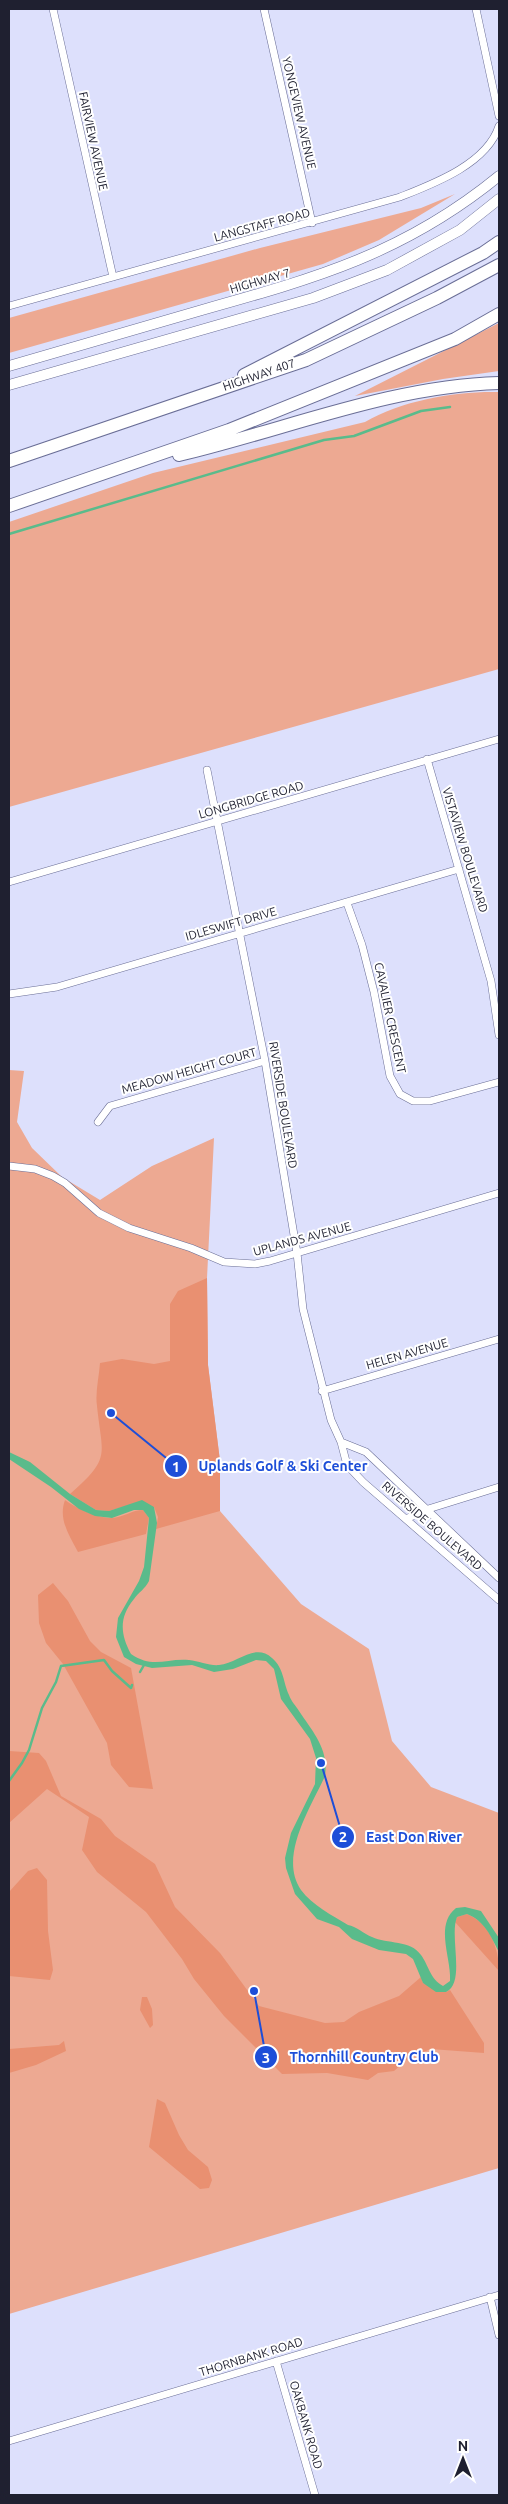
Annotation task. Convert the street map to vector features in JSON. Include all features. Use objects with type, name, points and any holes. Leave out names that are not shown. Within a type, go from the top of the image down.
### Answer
[{"type":"highway","points":[[217,390],[269,361],[483,253],[499,242]]},
{"type":"highway","name":"HIGHWAY 407","points":[[9,461],[306,360],[437,298],[499,265]]},
{"type":"highway","points":[[9,506],[229,430],[446,343],[499,314]]},
{"type":"highway","points":[[111,472],[217,446],[407,393],[473,384],[499,383]]},
{"type":"main road","name":"HIGHWAY 7","points":[[9,366],[300,283],[336,270],[415,234],[471,199],[499,176]]},
{"type":"main road","points":[[9,385],[332,291],[387,270],[460,230],[499,199]]},
{"type":"street","name":"FAIRVIEW AVENUE","points":[[53,9],[113,277]]},
{"type":"street","name":"YONGEVIEW AVENUE","points":[[264,9],[312,223]]},
{"type":"street","points":[[476,9],[499,116]]},
{"type":"street","name":"LANGSTAFF ROAD","points":[[9,306],[400,198],[440,182],[481,153],[494,138],[499,126]]},
{"type":"street","name":"LONGBRIDGE ROAD","points":[[9,882],[499,739]]},
{"type":"street","name":"VISTAVIEW BOULEVARD","points":[[427,759],[491,981],[499,1035]]},
{"type":"street","name":"RIVERSIDE BOULEVARD","points":[[207,770],[265,1061],[297,1253],[303,1309],[322,1391],[331,1420],[341,1442],[347,1465],[406,1520],[499,1600]]},
{"type":"street","name":"IDLESWIFT DRIVE","points":[[9,994],[57,987],[348,903],[459,868]]},
{"type":"street","name":"CAVALIER CRESCENT","points":[[348,903],[362,944],[374,992],[390,1076],[400,1094],[413,1101],[430,1102],[499,1082]]},
{"type":"street","name":"MEADOW HEIGHT COURT","points":[[98,1122],[110,1106],[265,1061]]},
{"type":"street","name":"UPLANDS AVENUE","points":[[9,1166],[34,1170],[53,1176],[65,1183],[99,1213],[111,1220],[224,1262],[254,1264],[499,1193]]},
{"type":"street","name":"HELEN AVENUE","points":[[322,1391],[499,1339]]},
{"type":"street","name":"RIVERSIDE BOULEVARD","points":[[341,1442],[366,1452],[425,1510],[499,1578]]},
{"type":"street","points":[[406,1520],[425,1510],[499,1487]]},
{"type":"street","name":"THORNBANK ROAD","points":[[9,2441],[499,2294]]},
{"type":"street","points":[[490,2298],[499,2336]]},
{"type":"street","name":"OAKBANK ROAD","points":[[276,2361],[315,2495]]},
{"type":"shaded area","points":[[455,194],[379,240],[323,264],[9,353],[9,318],[260,248],[421,208]]},
{"type":"shaded area","points":[[499,323],[499,371],[443,379],[355,396]]},
{"type":"shaded area","points":[[499,392],[499,669],[9,807],[9,522],[153,473],[365,422],[396,408],[430,398],[465,393]]},
{"type":"shaded area","points":[[9,1070],[24,1071],[17,1122],[32,1148],[62,1177],[100,1200],[152,1166],[214,1138],[207,1278],[208,1365],[220,1461],[220,1511],[301,1604],[369,1649],[392,1741],[431,1787],[499,1813],[499,2168],[9,2314]]},
{"type":"shaded area","points":[[207,1278],[208,1365],[220,1461],[220,1511],[156,1529],[158,1517],[154,1507],[129,1505],[109,1511],[96,1510],[70,1494],[93,1472],[101,1455],[102,1446],[97,1401],[100,1363],[122,1359],[154,1364],[170,1361],[170,1304],[178,1291]]},
{"type":"shaded area","points":[[9,1452],[30,1462],[70,1494],[96,1510],[109,1511],[142,1500],[154,1507],[157,1523],[149,1581],[129,1606],[124,1619],[123,1633],[131,1654],[153,1662],[189,1660],[216,1665],[226,1664],[246,1655],[259,1652],[272,1658],[279,1666],[290,1697],[319,1741],[326,1766],[325,1776],[305,1817],[295,1848],[293,1863],[295,1877],[301,1890],[329,1914],[369,1936],[417,1950],[424,1959],[432,1976],[443,1986],[450,1981],[445,1939],[446,1922],[456,1908],[465,1907],[481,1911],[499,1938],[499,1952],[483,1925],[467,1914],[457,1917],[455,1925],[455,1979],[452,1987],[446,1992],[436,1992],[423,1983],[413,1959],[406,1954],[379,1950],[352,1939],[339,1927],[317,1919],[295,1894],[286,1868],[285,1858],[291,1833],[315,1784],[316,1758],[310,1739],[281,1699],[274,1669],[266,1661],[256,1660],[233,1669],[214,1672],[192,1665],[152,1668],[136,1664],[124,1657],[116,1637],[118,1618],[139,1581],[144,1567],[149,1518],[143,1510],[134,1510],[112,1518],[95,1516],[79,1509],[51,1487],[9,1459]]},
{"type":"shaded area","points":[[65,1500],[88,1512],[107,1518],[143,1510],[149,1518],[146,1534],[78,1552],[68,1533],[64,1520],[63,1507]]},
{"type":"shaded area","points":[[53,1583],[68,1601],[90,1641],[101,1652],[131,1668],[153,1789],[129,1787],[111,1765],[107,1743],[63,1664],[46,1643],[39,1623],[38,1595]]},
{"type":"shaded area","points":[[9,1751],[39,1753],[46,1761],[61,1796],[101,1819],[115,1836],[155,1864],[175,1907],[220,1953],[259,2006],[325,2023],[344,2022],[359,2012],[399,1996],[421,1977],[423,1983],[446,1992],[450,1990],[484,2043],[484,2053],[431,2049],[410,2057],[394,2071],[378,2073],[368,2080],[327,2073],[282,2074],[224,2016],[194,1979],[182,1959],[146,1912],[97,1872],[82,1850],[89,1817],[47,1789],[9,1823]]},
{"type":"shaded area","points":[[37,1868],[47,1880],[48,1931],[53,1970],[50,1980],[9,1976],[9,1892],[28,1871]]},
{"type":"shaded area","points":[[467,1914],[482,1924],[492,1938],[499,1963],[499,1971],[455,1922],[457,1917]]},
{"type":"shaded area","points":[[142,1997],[147,1997],[152,2009],[153,2025],[150,2028],[140,2010]]},
{"type":"shaded area","points":[[64,2041],[66,2051],[36,2065],[9,2073],[9,2049],[59,2045]]},
{"type":"shaded area","points":[[157,2099],[165,2103],[188,2150],[208,2167],[212,2180],[209,2188],[200,2189],[149,2147]]},
{"type":"waterway","points":[[9,534],[324,440],[354,436],[421,411],[450,407]]},
{"type":"waterway","points":[[9,1781],[29,1750],[42,1708],[56,1682],[61,1666],[104,1660],[112,1671],[131,1688],[132,1685]]},
{"type":"waterway","points":[[140,1672],[144,1665]]},
{"type":"place","name":"Uplands Golf & Ski Center","points":[[111,1413]]},
{"type":"place","name":"East Don River","points":[[321,1763]]},
{"type":"place","name":"Thornhill Country Club","points":[[254,1991]]}]
